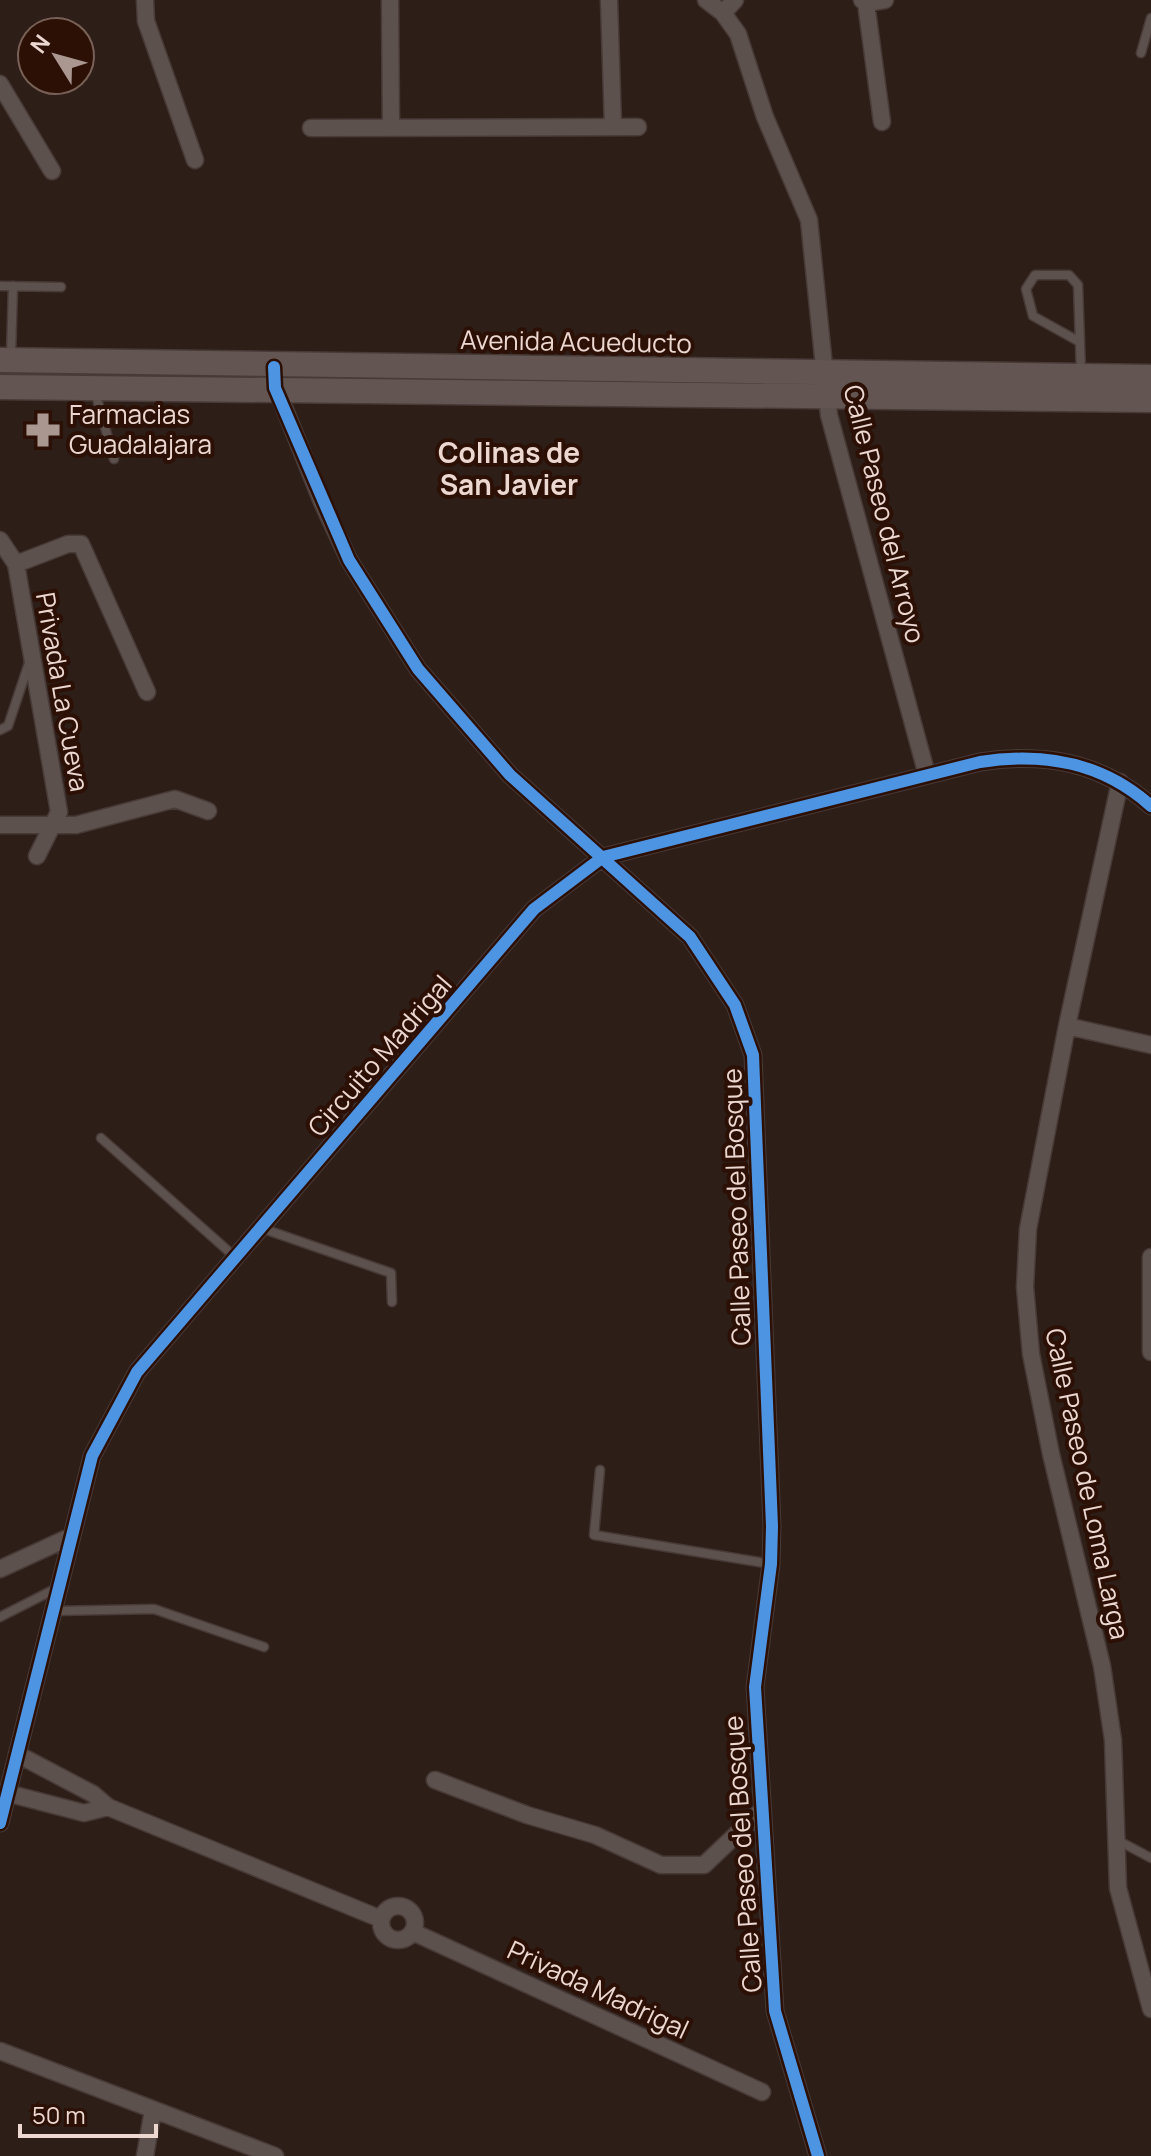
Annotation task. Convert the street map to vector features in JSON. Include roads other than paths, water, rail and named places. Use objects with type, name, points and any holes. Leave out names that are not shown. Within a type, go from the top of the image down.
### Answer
[{"type":"main road","name":"Avenida Acueducto","points":[[5,360],[275,377],[826,384],[1151,400]]},
{"type":"main road","name":"Avenida Acueducto","points":[[826,384],[1082,376],[1151,377]]},
{"type":"main road","name":"Avenida Acueducto","points":[[0,387],[94,387],[275,377]]},
{"type":"street","points":[[390,0],[391,128]]},
{"type":"street","points":[[609,0],[613,127]]},
{"type":"street","name":"Calle Paseo del Arroyo","points":[[706,0],[729,6],[749,59],[765,117],[809,220],[829,415],[927,775]]},
{"type":"street","points":[[882,122],[864,2],[885,0]]},
{"type":"street","points":[[143,2],[195,160]]},
{"type":"street","points":[[0,84],[52,171]]},
{"type":"street","points":[[311,128],[638,127]]},
{"type":"street","name":"Calle Paseo del Bosque","points":[[275,377],[349,560],[411,658],[465,727],[510,775],[690,937],[735,1005],[753,1055],[771,1564],[755,1687],[761,1811],[775,2011],[818,2156]]},
{"type":"street","name":"Privada La Cueva","points":[[0,540],[16,564],[59,812],[37,856]]},
{"type":"street","name":"Privada La Cueva","points":[[16,564],[68,544],[81,544],[147,692]]},
{"type":"street","name":"Circuito Madrigal","points":[[0,1823],[4,1793],[17,1754],[92,1456],[137,1372],[534,909],[603,857],[927,775],[1020,756],[1060,760],[1120,782],[1151,806]]},
{"type":"street","name":"Calle Paseo de Loma Larga","points":[[1120,782],[1067,1026],[1028,1229],[1025,1287],[1031,1354],[1045,1425],[1102,1666],[1113,1740],[1118,1888],[1151,2009]]},
{"type":"street","name":"Privada La Cueva","points":[[52,827],[76,825],[175,799],[208,811]]},
{"type":"street","points":[[0,825],[52,827]]},
{"type":"street","points":[[1067,1026],[1151,1043]]},
{"type":"street","points":[[1151,1257],[1151,1352]]},
{"type":"street","points":[[0,1569],[72,1536]]},
{"type":"street","points":[[17,1754],[93,1794],[108,1807],[381,1919]]},
{"type":"street","points":[[435,1780],[527,1815],[595,1835],[661,1865],[704,1865],[761,1811]]},
{"type":"street","points":[[4,1793],[84,1813],[108,1807]]},
{"type":"street","points":[[405,1907],[414,1918],[413,1932],[403,1940],[391,1939],[382,1931],[381,1919],[390,1908],[405,1907]]},
{"type":"street","name":"Privada Madrigal","points":[[413,1932],[762,2092]]},
{"type":"street","points":[[0,2051],[275,2156]]},
{"type":"street","points":[[145,2156],[153,2110]]},
{"type":"lane","points":[[1141,53],[1151,18]]},
{"type":"lane","points":[[1078,341],[1033,316],[1026,289],[1035,275],[1069,275],[1078,285],[1078,341],[1082,376]]},
{"type":"lane","points":[[0,286],[61,287]]},
{"type":"lane","points":[[5,360],[13,286]]},
{"type":"lane","points":[[94,387],[114,459]]},
{"type":"lane","points":[[0,730],[8,726],[32,654]]},
{"type":"lane","points":[[101,1138],[235,1257]]},
{"type":"lane","points":[[261,1228],[391,1273],[392,1302]]},
{"type":"lane","points":[[600,1470],[594,1535],[771,1564]]},
{"type":"lane","points":[[0,1617],[60,1587]]},
{"type":"lane","points":[[53,1611],[154,1609],[264,1647]]},
{"type":"lane","points":[[1116,1840],[1151,1858]]},
{"type":"place","name":"Farmacias Guadalajara","points":[[43,430]]},
{"type":"district","name":"Colinas de San Javier","points":[[509,469]]}]
